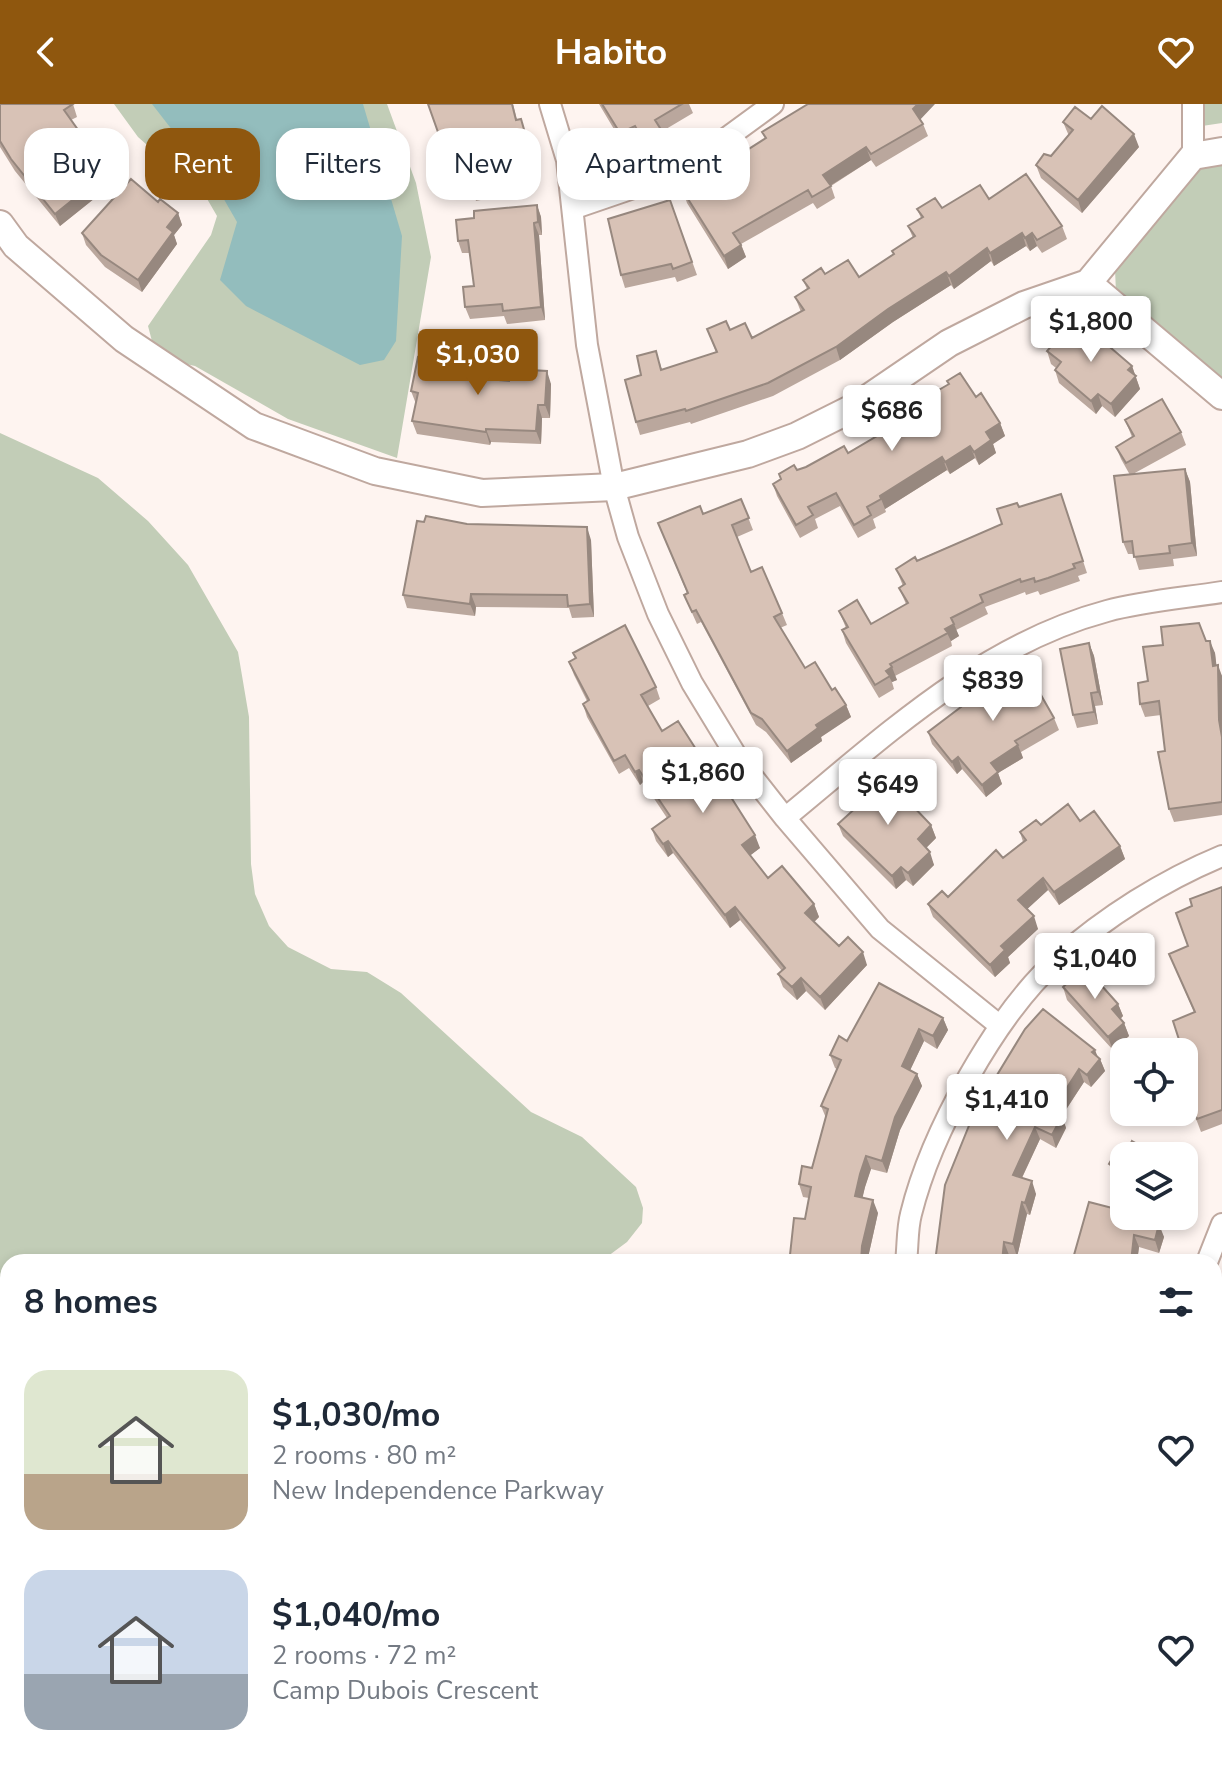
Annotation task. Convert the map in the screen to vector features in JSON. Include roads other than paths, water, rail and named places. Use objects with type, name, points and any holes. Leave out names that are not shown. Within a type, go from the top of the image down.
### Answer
[{"type":"street","points":[[550,104],[567,160],[575,208],[587,345],[614,487],[628,537],[658,614],[692,683],[737,757],[785,818],[880,929],[999,1025]]},
{"type":"street","points":[[575,208],[680,172],[773,104]]},
{"type":"street","points":[[0,224],[8,252],[124,339],[254,426],[322,454],[406,479],[482,493],[614,487],[748,454],[797,436],[855,407],[949,343],[1024,305],[1088,283],[1193,156],[1193,104]]},
{"type":"street","points":[[1193,156],[1222,151]]},
{"type":"street","points":[[1088,283],[1221,402]]},
{"type":"street","points":[[785,818],[962,676],[1044,633],[1108,610],[1222,592]]},
{"type":"street","points":[[907,1254],[911,1214],[947,1119],[999,1025],[1058,959],[1137,901],[1222,856]]},
{"type":"street","points":[[1210,1254],[1222,1224]]},
{"type":"water","points":[[152,104],[363,104],[370,128],[276,128],[276,200],[391,200],[402,236],[396,341],[384,360],[360,365],[246,306],[220,280],[237,222],[224,200],[260,200],[260,128],[171,128]]}]
